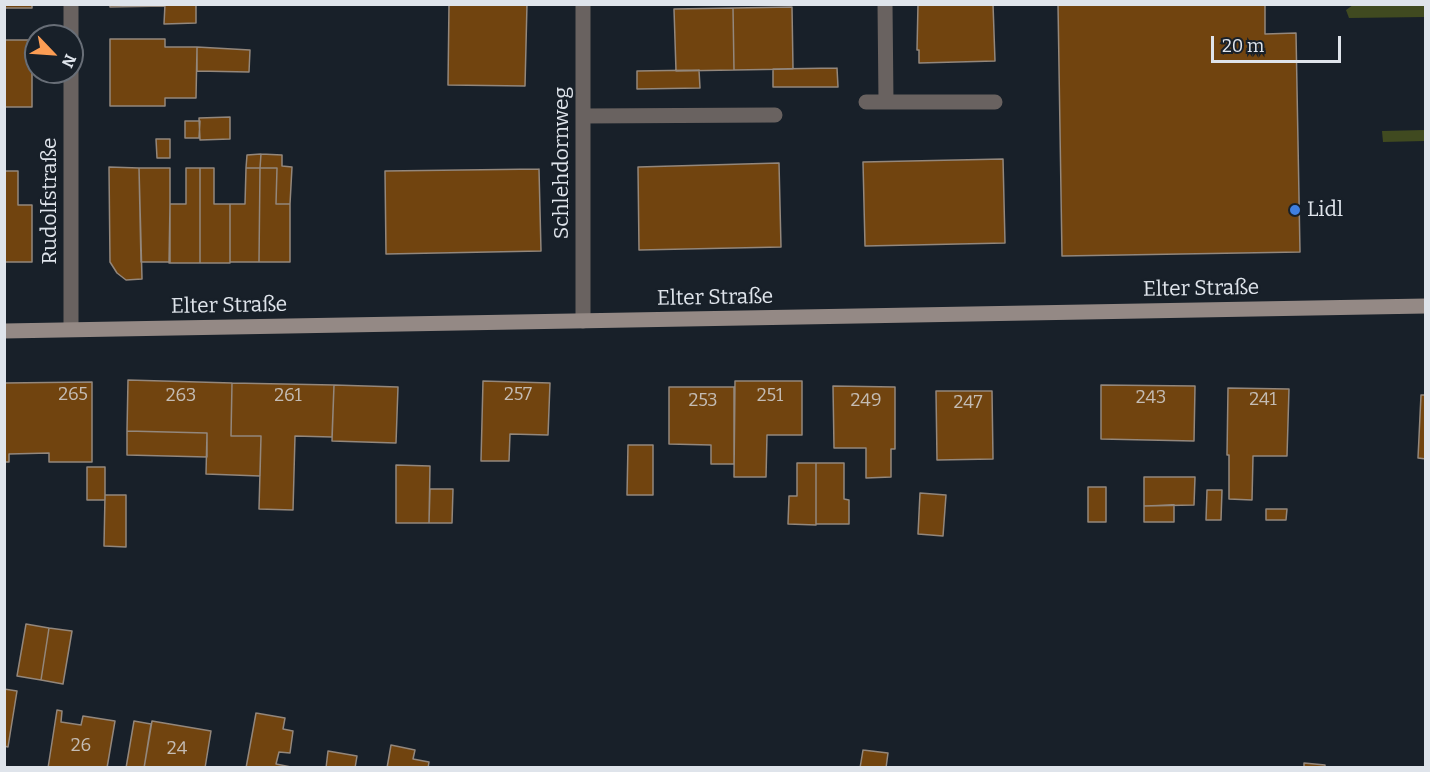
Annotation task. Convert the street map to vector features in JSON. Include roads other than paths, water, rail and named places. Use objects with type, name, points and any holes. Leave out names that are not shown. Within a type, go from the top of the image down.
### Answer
[{"type":"main road","name":"Elter Straße","points":[[4,331],[1425,306]]},
{"type":"street","points":[[71,4],[71,24]]},
{"type":"street","name":"Schlehdornweg","points":[[582,321],[583,4]]},
{"type":"street","points":[[885,4],[886,102]]},
{"type":"street","name":"Rudolfstraße","points":[[71,84],[71,329]]},
{"type":"street","points":[[866,102],[995,102]]},
{"type":"street","points":[[583,117],[775,115]]},
{"type":"place","name":"Lidl","points":[[1295,210]]}]
